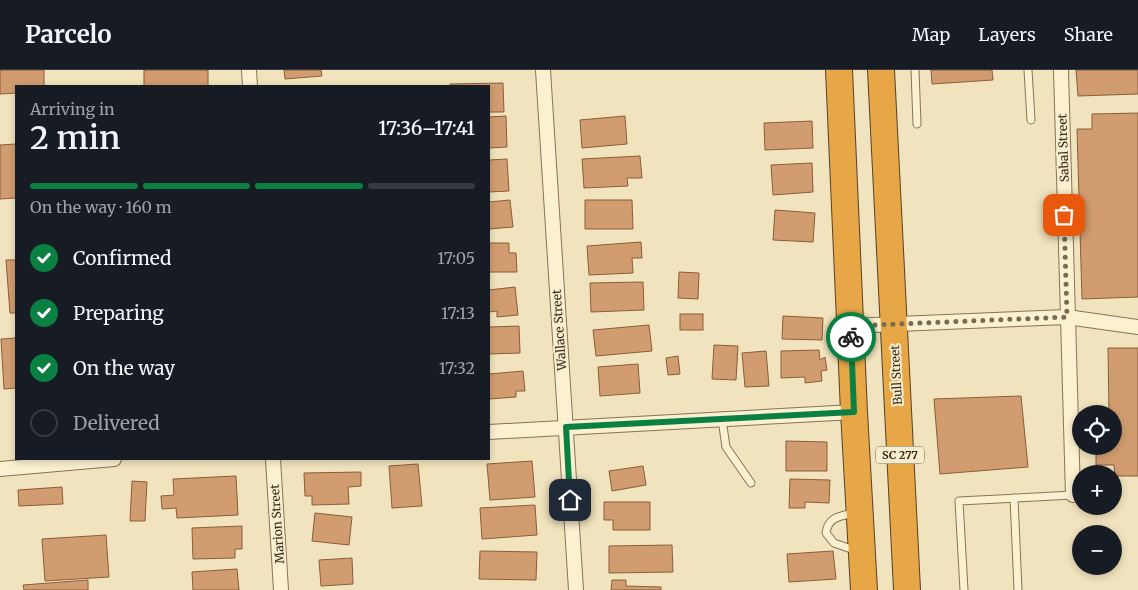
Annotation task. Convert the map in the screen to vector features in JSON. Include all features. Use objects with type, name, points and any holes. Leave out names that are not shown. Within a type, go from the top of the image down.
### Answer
[{"type":"highway","points":[[839,70],[864,590]]},
{"type":"highway","name":"Bull Street","points":[[881,70],[907,590]]},
{"type":"street","points":[[249,70],[250,85]]},
{"type":"street","name":"Wallace Street","points":[[543,70],[576,590]]},
{"type":"street","name":"Sabal Street","points":[[1060,70],[1072,465]]},
{"type":"street","points":[[850,326],[1067,317],[1138,327]]},
{"type":"street","points":[[490,432],[854,412]]},
{"type":"street","points":[[0,469],[103,460]]},
{"type":"street","name":"Marion Street","points":[[273,460],[281,590]]},
{"type":"lane","points":[[915,70],[917,124]]},
{"type":"lane","points":[[1028,70],[1031,120]]},
{"type":"lane","points":[[722,419],[726,447],[752,483]]},
{"type":"lane","points":[[964,590],[958,501],[1072,495]]},
{"type":"lane","points":[[1014,498],[1018,590]]},
{"type":"lane","points":[[860,512],[838,516],[830,521],[826,533],[834,543],[862,553]]},
{"type":"building","points":[[0,70],[44,70],[44,85],[15,85],[15,93],[0,94]]},
{"type":"building","points":[[144,70],[208,70],[208,85],[144,85]]},
{"type":"building","points":[[284,70],[321,70],[322,76],[285,79]]},
{"type":"building","points":[[931,70],[992,70],[993,80],[932,84]]},
{"type":"building","points":[[1076,70],[1138,70],[1138,94],[1078,96]]},
{"type":"building","points":[[503,83],[504,112],[490,112],[490,85],[450,84]]},
{"type":"building","points":[[1138,113],[1138,297],[1082,299],[1077,129],[1092,129],[1092,114]]},
{"type":"building","points":[[506,116],[507,147],[490,148],[490,117]]},
{"type":"building","points":[[625,116],[627,144],[582,148],[580,120]]},
{"type":"building","points":[[812,121],[813,148],[765,150],[764,123]]},
{"type":"building","points":[[15,144],[15,198],[0,199],[0,145]]},
{"type":"building","points":[[640,156],[642,178],[627,178],[628,186],[584,188],[582,159]]},
{"type":"building","points":[[507,159],[509,191],[490,192],[490,160]]},
{"type":"building","points":[[812,163],[813,192],[773,195],[771,165]]},
{"type":"building","points":[[510,200],[513,227],[490,229],[490,202]]},
{"type":"building","points":[[585,200],[632,200],[633,229],[585,229]]},
{"type":"building","points":[[775,210],[815,213],[813,242],[773,240]]},
{"type":"building","points":[[641,242],[642,258],[632,258],[633,273],[589,275],[587,246]]},
{"type":"building","points":[[490,243],[509,243],[509,253],[516,253],[517,272],[490,272]]},
{"type":"building","points":[[6,260],[15,260],[15,313],[10,313]]},
{"type":"building","points":[[679,272],[699,273],[698,299],[678,298]]},
{"type":"building","points":[[643,282],[644,310],[591,312],[590,283]]},
{"type":"building","points":[[515,287],[518,315],[497,317],[497,311],[490,312],[490,290]]},
{"type":"building","points":[[680,314],[703,314],[703,330],[680,330]]},
{"type":"building","points":[[783,316],[823,318],[822,340],[782,339]]},
{"type":"building","points":[[649,325],[652,351],[596,356],[593,330]]},
{"type":"building","points":[[519,326],[520,353],[490,354],[490,327]]},
{"type":"building","points":[[15,338],[15,388],[4,389],[1,339]]},
{"type":"building","points":[[714,345],[738,346],[736,380],[712,379]]},
{"type":"building","points":[[1108,348],[1138,348],[1138,476],[1122,476],[1122,465],[1096,465],[1096,455],[1122,455],[1122,405],[1109,405]]},
{"type":"building","points":[[819,350],[820,360],[825,357],[827,370],[821,371],[822,381],[805,383],[805,377],[781,378],[781,351]]},
{"type":"building","points":[[766,351],[769,386],[745,387],[742,353]]},
{"type":"building","points":[[678,356],[680,374],[668,375],[666,358]]},
{"type":"building","points":[[638,364],[640,393],[600,396],[598,367]]},
{"type":"building","points":[[523,371],[525,391],[516,391],[516,397],[490,399],[490,374]]},
{"type":"building","points":[[1021,396],[1028,467],[940,474],[934,399]]},
{"type":"building","points":[[786,441],[827,442],[827,471],[786,471]]},
{"type":"building","points":[[532,461],[535,497],[490,500],[487,464]]},
{"type":"building","points":[[418,464],[422,506],[392,508],[389,466]]},
{"type":"building","points":[[643,466],[646,485],[612,491],[609,471]]},
{"type":"building","points":[[361,472],[361,486],[348,487],[349,504],[312,505],[312,496],[305,496],[304,473]]},
{"type":"building","points":[[236,476],[238,515],[177,518],[176,508],[162,509],[161,496],[174,495],[173,479]]},
{"type":"building","points":[[790,479],[830,480],[829,503],[805,502],[805,508],[789,508]]},
{"type":"building","points":[[132,481],[147,482],[145,521],[130,521]]},
{"type":"building","points":[[62,487],[63,504],[19,506],[18,490]]},
{"type":"building","points":[[604,502],[650,502],[650,530],[613,530],[613,520],[604,520]]},
{"type":"building","points":[[535,505],[537,535],[482,539],[480,508]]},
{"type":"building","points":[[315,513],[352,517],[349,545],[312,541]]},
{"type":"building","points":[[242,526],[242,549],[235,549],[235,558],[193,559],[192,528]]},
{"type":"building","points":[[106,535],[109,577],[45,581],[42,539]]},
{"type":"building","points":[[672,545],[673,572],[609,573],[609,546]]},
{"type":"building","points":[[480,551],[537,552],[536,580],[479,579]]},
{"type":"building","points":[[833,551],[836,579],[789,582],[787,554]]},
{"type":"building","points":[[352,558],[353,584],[321,586],[319,560]]},
{"type":"building","points":[[237,569],[239,590],[193,590],[192,572]]},
{"type":"building","points":[[88,580],[88,590],[24,590],[23,585]]},
{"type":"building","points":[[612,580],[626,580],[626,586],[661,587],[661,590],[611,590]]},
{"type":"way so far","points":[[851,337],[850,326],[1067,317],[1064,215]]},
{"type":"route","points":[[570,500],[566,427],[854,412],[851,337]]}]
